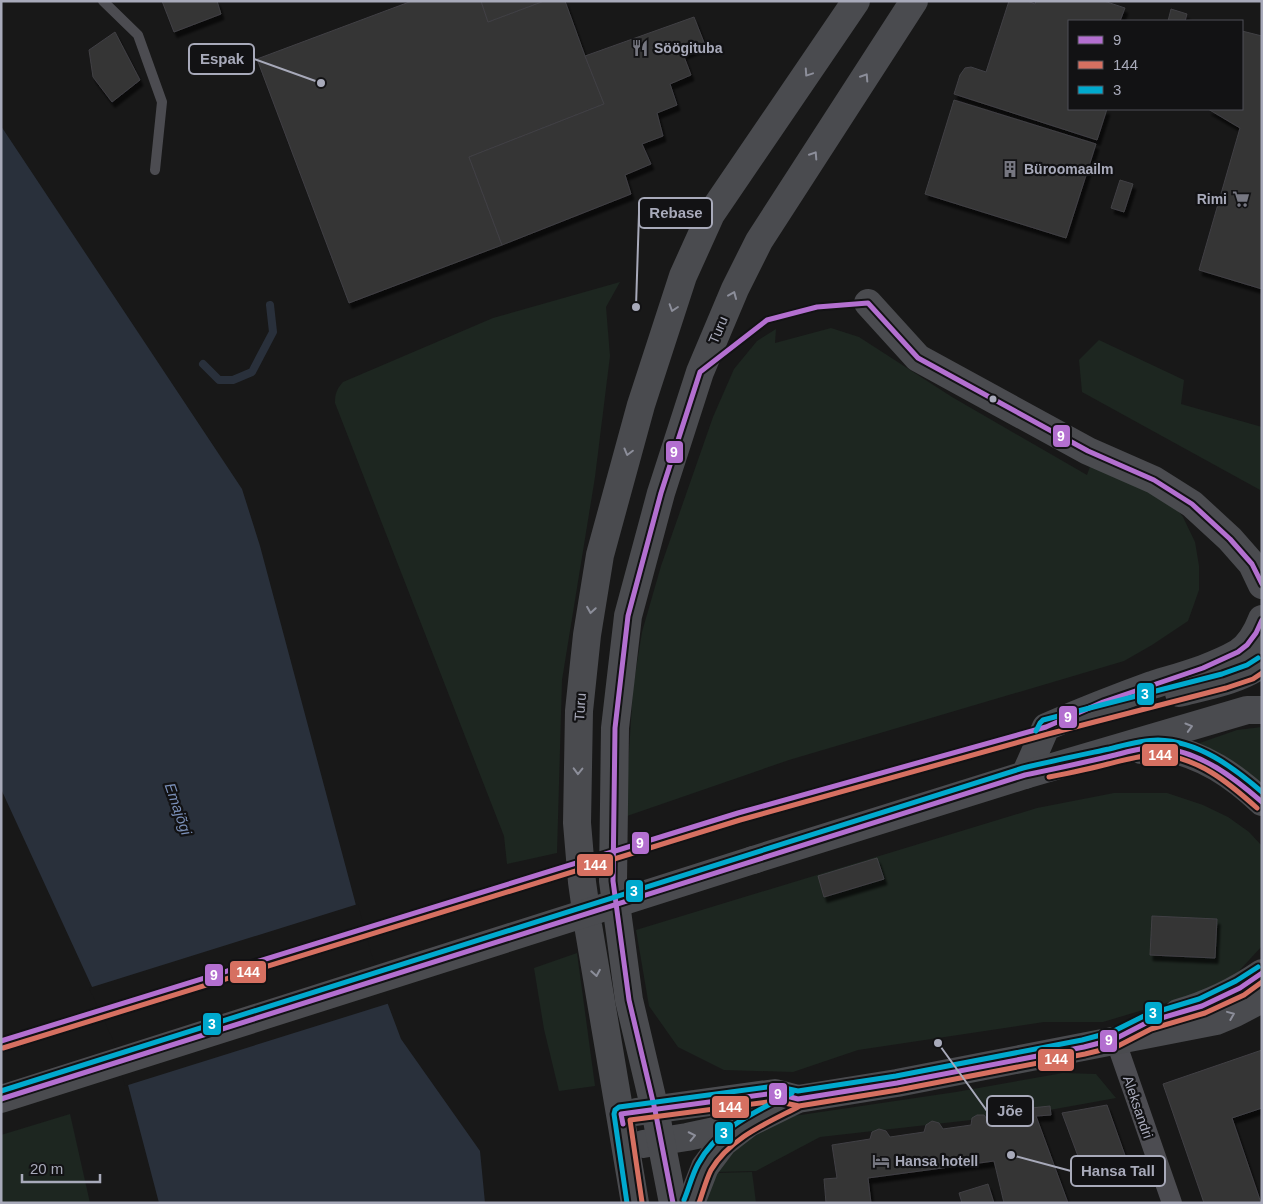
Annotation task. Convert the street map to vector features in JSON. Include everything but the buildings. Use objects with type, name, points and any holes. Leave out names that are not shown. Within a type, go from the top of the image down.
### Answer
[{"type":"main road","name":"Turu","points":[[636,1203],[588,925],[577,823],[579,711],[587,635],[600,555],[641,405],[683,276],[711,214],[856,1]]},
{"type":"main road","name":"Turu","points":[[673,1203],[629,1000],[613,882],[615,728],[628,616],[661,493],[700,372],[735,290],[759,241],[914,1]]},
{"type":"main road","points":[[868,303],[918,358],[1088,451],[1154,480],[1192,504],[1230,539],[1252,564],[1262,585]]},
{"type":"main road","points":[[1025,775],[1046,727],[1103,702],[1203,668],[1238,652],[1247,645],[1256,633],[1262,619]]},
{"type":"main road","points":[[1046,727],[1224,681],[1250,672],[1262,664]]},
{"type":"main road","points":[[1,1098],[1025,775],[1247,710],[1262,710]]},
{"type":"main road","points":[[1025,775],[1137,750],[1163,748],[1182,752],[1210,762],[1240,782],[1262,802]]},
{"type":"main road","points":[[691,1203],[705,1167],[723,1142],[749,1123],[798,1099],[906,1082],[1216,1021],[1236,1013],[1259,983]]},
{"type":"main road","points":[[621,1114],[775,1093],[798,1099]]},
{"type":"main road","points":[[626,1147],[749,1123]]},
{"type":"street","points":[[835,32],[842,1]]},
{"type":"street","name":"Aleksandri","points":[[1115,1040],[1172,1203]]},
{"type":"lane","points":[[103,1],[138,35],[162,102],[155,170]]},
{"type":"shaded area","points":[[620,282],[606,307],[610,356],[595,477],[562,680],[557,853],[507,864],[504,836],[335,403],[335,396],[343,382],[493,318]]},
{"type":"shaded area","points":[[831,328],[859,337],[952,397],[1087,475],[1094,455],[1167,496],[1183,517],[1195,542],[1199,566],[1199,590],[1188,621],[1124,661],[789,760],[627,816],[633,688],[642,632],[661,566],[713,417],[734,369],[757,341],[776,329],[775,343]]},
{"type":"shaded area","points":[[1099,340],[1184,380],[1181,404],[1262,427],[1262,491],[1082,392],[1079,360]]},
{"type":"shaded area","points":[[1262,727],[1262,791],[1194,745],[1237,730]]},
{"type":"shaded area","points":[[1114,793],[1167,793],[1203,805],[1228,817],[1249,832],[1262,846],[1262,946],[1226,985],[1103,1022],[1044,1022],[858,1050],[793,1072],[724,1070],[678,1047],[649,1006],[636,930],[1037,808]]},
{"type":"shaded area","points":[[577,953],[595,1086],[559,1091],[544,1029],[534,968]]},
{"type":"shaded area","points":[[1063,1073],[1096,1074],[1116,1098],[1033,1113],[820,1137],[756,1171],[715,1172],[736,1138],[787,1117],[956,1092]]},
{"type":"shaded area","points":[[70,1114],[90,1203],[1,1203],[1,1135]]},
{"type":"shaded area","points":[[752,1172],[756,1203],[700,1203],[714,1173]]},
{"type":"water","name":"Emajõgi","points":[[1,126],[242,489],[260,546],[369,954],[401,1039],[480,1151],[485,1203],[159,1203],[116,1039],[1,789]]},
{"type":"pier","points":[[358,904],[371,953],[390,1003],[125,1086],[113,1040],[89,988]]},
{"type":"waterway","points":[[203,364],[219,380],[233,380],[252,372],[273,332],[270,305]]},
{"type":"transit line","name":"9","points":[[673,1203],[655,1110],[629,1000],[613,881],[615,728],[628,616],[661,493],[700,372],[767,320],[817,307],[868,303],[918,358],[1088,451],[1154,480],[1192,504],[1230,539],[1252,564],[1262,584]]},
{"type":"transit line","name":"9","points":[[1,1041],[738,813],[1046,727],[1103,702],[1203,668],[1238,652],[1247,645],[1256,633],[1262,620]]},
{"type":"transit line","name":"3","points":[[1036,731],[1043,720],[1222,674],[1247,665],[1258,658]]},
{"type":"transit line","name":"144","points":[[3,1048],[740,820],[1048,734],[1226,688],[1253,679],[1262,673]]},
{"type":"transit line","name":"3","points":[[1,1091],[1034,765],[1139,742],[1152,740],[1173,741],[1201,750],[1214,757],[1239,773],[1262,792]]},
{"type":"transit line","name":"9","points":[[1,1099],[1025,775],[1137,750],[1163,748],[1191,755],[1204,761],[1228,775],[1262,802]]},
{"type":"transit line","name":"144","points":[[1049,777],[1139,757],[1157,755],[1172,757],[1186,760],[1212,772],[1257,808]]},
{"type":"transit line","name":"3","points":[[627,1203],[614,1114],[615,1110],[619,1107],[775,1086],[798,1091],[896,1076],[1082,1040],[1112,1032],[1146,1015],[1199,999],[1236,981],[1258,967]]},
{"type":"transit line","name":"9","points":[[623,1124],[621,1114],[775,1093],[798,1099],[897,1083],[1084,1047],[1115,1039],[1148,1022],[1202,1006],[1240,988],[1262,973]]},
{"type":"transit line","name":"144","points":[[642,1202],[630,1120],[775,1101],[799,1106],[898,1090],[1085,1054],[1118,1046],[1151,1029],[1205,1013],[1244,995],[1262,982]]},
{"type":"transit line","name":"3","points":[[684,1200],[698,1164],[716,1140],[739,1122],[792,1093]]},
{"type":"transit line","name":"144","points":[[699,1203],[711,1170],[728,1149],[750,1132],[798,1107]]},
{"type":"place","name":"Söögituba","points":[[640,48]]},
{"type":"place","name":"Espak","points":[[321,83]]},
{"type":"place","name":"Büroomaailm","points":[[1010,169]]},
{"type":"place","name":"Rimi","points":[[1241,199]]},
{"type":"place","name":"Rebase","points":[[636,307]]},
{"type":"place","name":"Jõe","points":[[938,1043]]},
{"type":"place","name":"Hansa Tall","points":[[1011,1155]]},
{"type":"place","name":"Hansa hotell","points":[[881,1161]]}]
